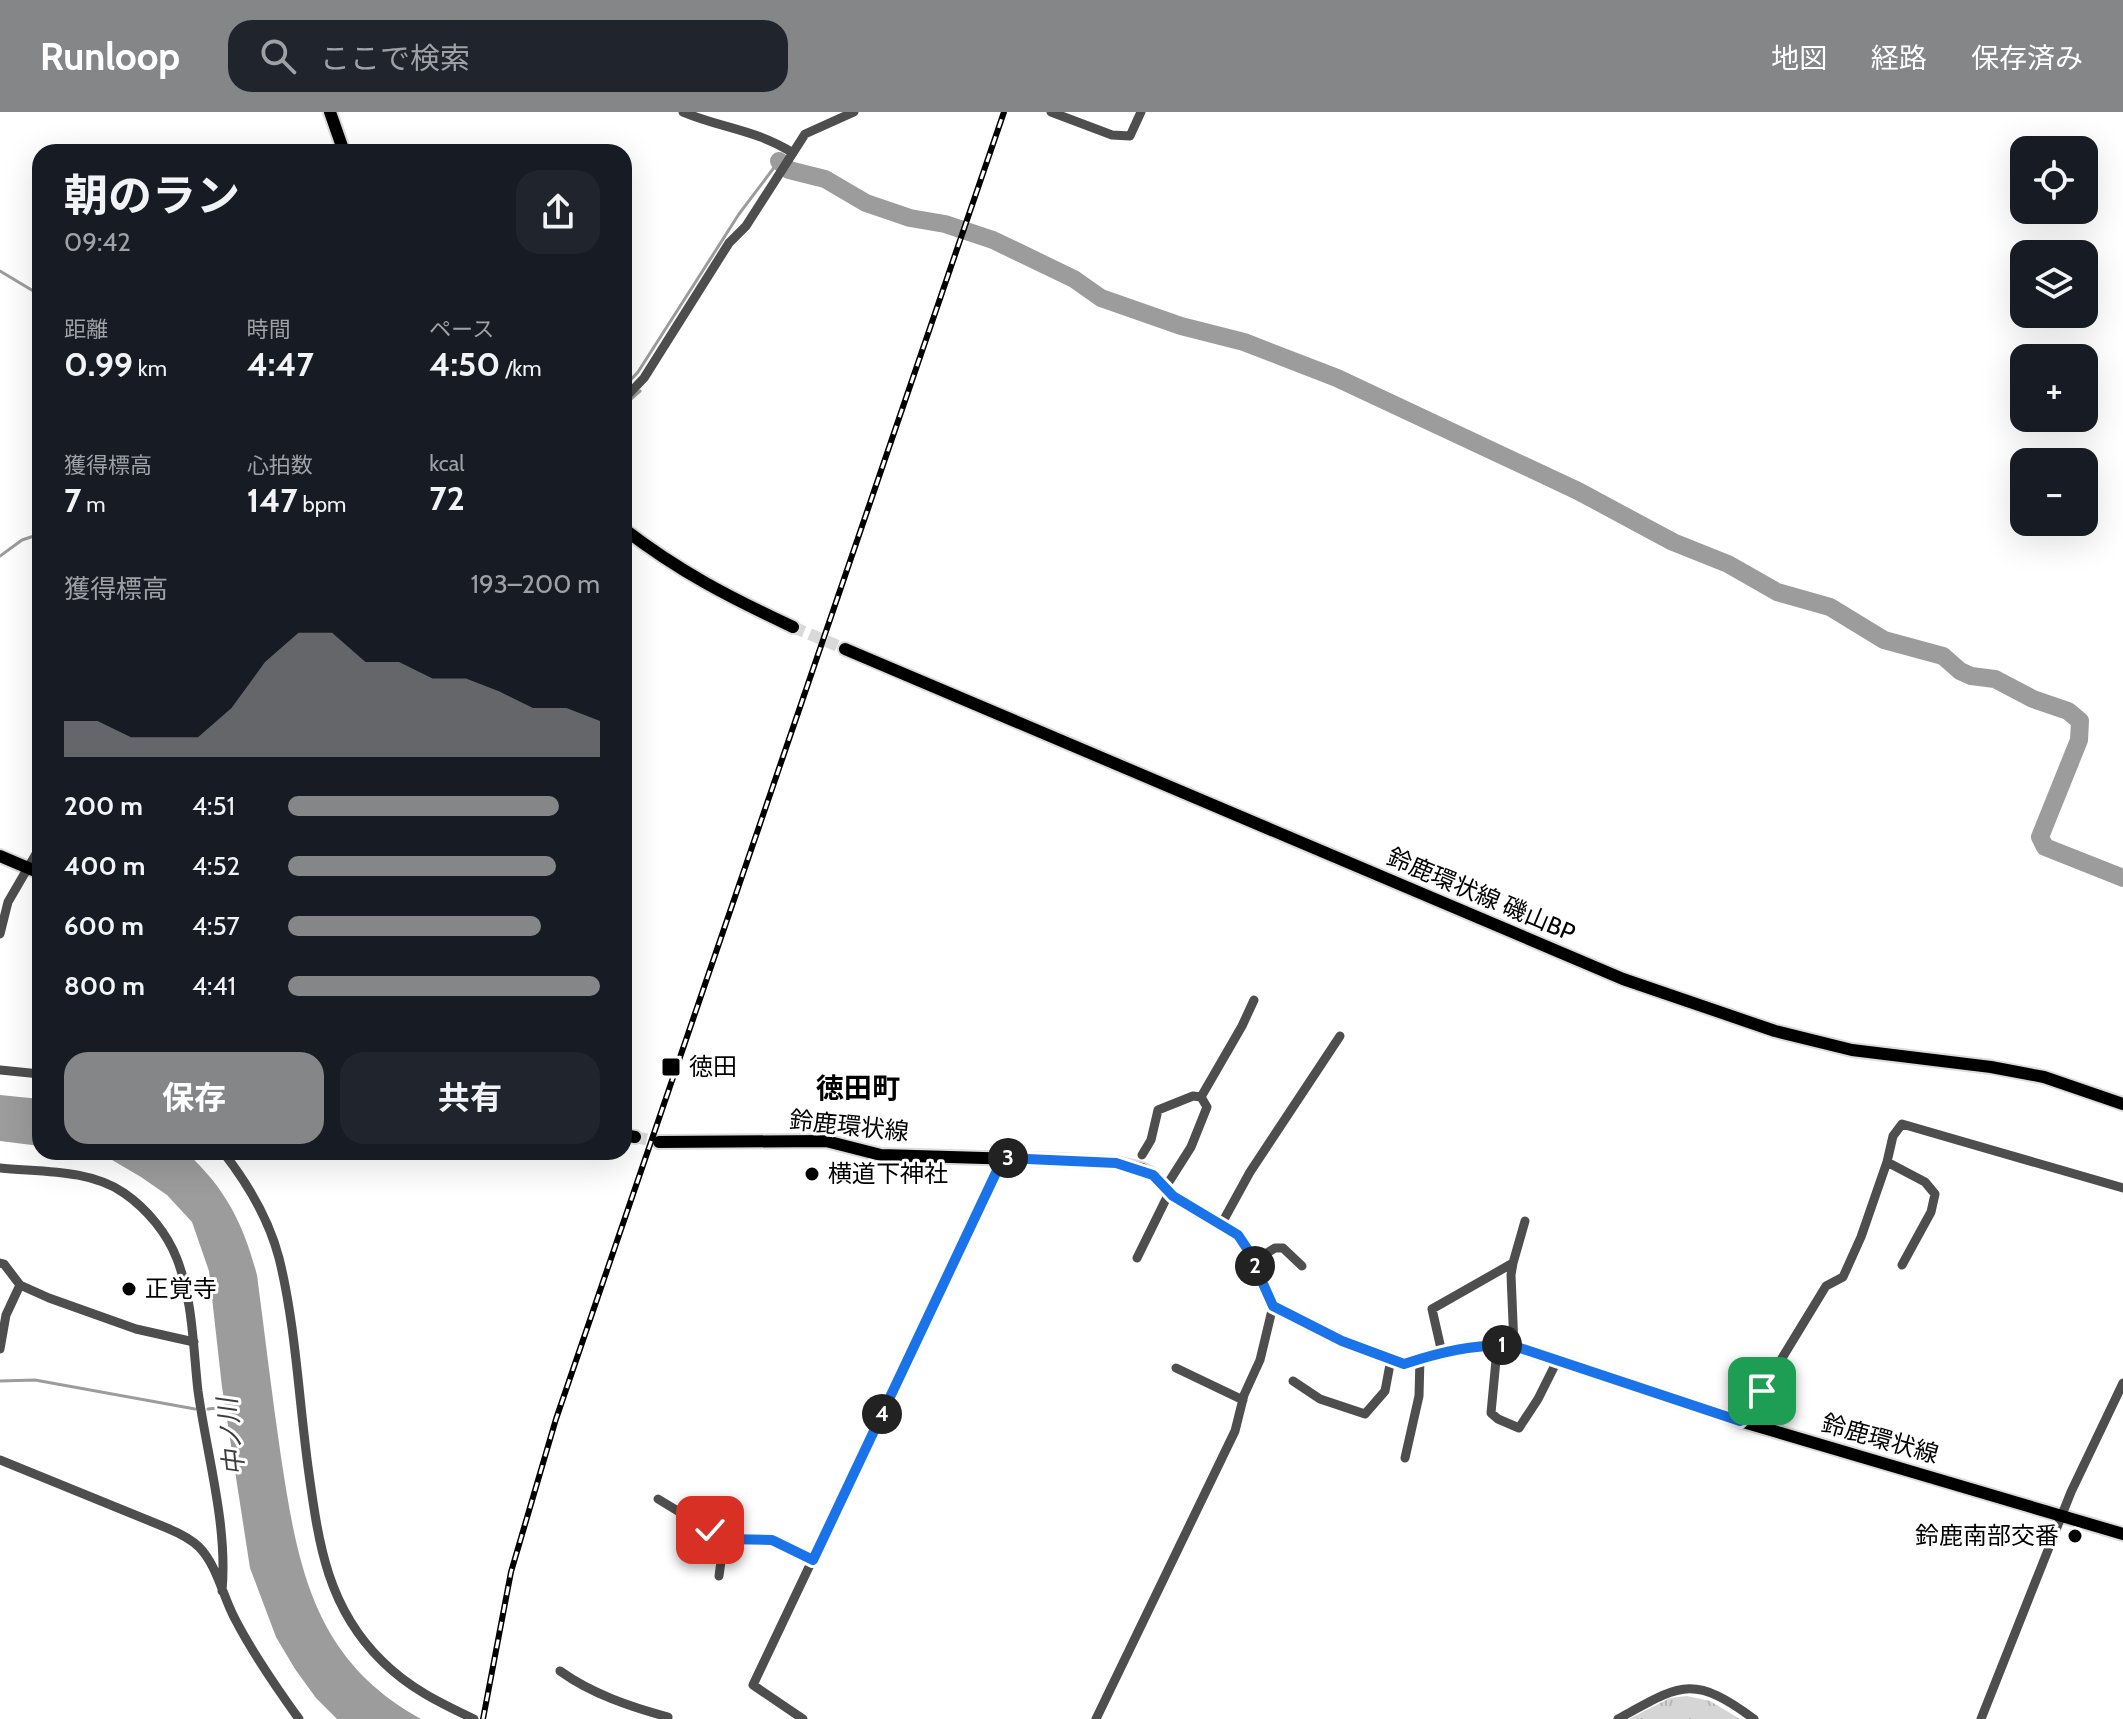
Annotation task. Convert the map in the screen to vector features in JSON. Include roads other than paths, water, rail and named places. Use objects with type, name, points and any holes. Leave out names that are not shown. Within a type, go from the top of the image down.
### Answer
[{"type":"main road","points":[[330,112],[341,144]]},
{"type":"main road","points":[[632,535],[663,559],[717,592],[793,627]]},
{"type":"main road","name":"鈴鹿環状線 磯山BP","points":[[845,649],[1623,979],[1775,1031],[1852,1050],[1991,1067],[2044,1077],[2123,1104]]},
{"type":"main road","points":[[0,856],[32,869]]},
{"type":"main road","name":"鈴鹿環状線","points":[[659,1142],[826,1141],[881,1155],[1116,1163],[1153,1175],[1167,1190],[1192,1208],[1238,1235],[1254,1261],[1273,1306],[1342,1341],[1404,1364],[1442,1353],[1494,1344],[1514,1346],[1740,1421],[2123,1534]]},
{"type":"street","points":[[683,112],[716,124],[753,132],[792,155]]},
{"type":"street","points":[[632,391],[644,378],[729,243],[746,226],[805,134],[854,112]]},
{"type":"street","points":[[1051,112],[1112,135],[1130,136],[1141,112]]},
{"type":"street","points":[[0,934],[8,902],[32,859]]},
{"type":"street","points":[[1201,1097],[1254,1000]]},
{"type":"street","points":[[1222,1223],[1250,1172],[1340,1036]]},
{"type":"street","points":[[0,1070],[32,1073]]},
{"type":"street","points":[[1142,1155],[1151,1140],[1158,1110],[1193,1096],[1201,1097]]},
{"type":"street","points":[[1137,1258],[1197,1133],[1207,1107],[1201,1097]]},
{"type":"street","points":[[1740,1421],[1826,1286],[1843,1277],[1861,1237],[1893,1136],[1902,1124],[2123,1188]]},
{"type":"street","points":[[803,1719],[753,1685],[1003,1158]]},
{"type":"street","points":[[229,1160],[252,1192],[279,1258],[317,1535],[334,1591],[354,1628],[381,1660],[419,1691],[474,1719]]},
{"type":"street","points":[[1887,1162],[1925,1182],[1935,1194],[1931,1212],[1902,1265]]},
{"type":"street","points":[[0,1168],[96,1179],[134,1201],[162,1230],[177,1259],[188,1302],[224,1557],[222,1591]]},
{"type":"street","points":[[1514,1346],[1511,1275],[1525,1221]]},
{"type":"street","points":[[1254,1261],[1275,1248],[1283,1248],[1302,1266]]},
{"type":"street","points":[[0,1263],[20,1285],[136,1329],[194,1342]]},
{"type":"street","points":[[1442,1353],[1432,1309],[1513,1263]]},
{"type":"street","points":[[0,1349],[6,1315],[20,1285]]},
{"type":"street","points":[[1096,1719],[1235,1431],[1243,1400],[1260,1360],[1273,1306]]},
{"type":"street","points":[[1494,1344],[1496,1360],[1491,1413],[1519,1428],[1558,1359]]},
{"type":"street","points":[[1405,1458],[1419,1396],[1420,1358]]},
{"type":"street","points":[[1293,1381],[1320,1399],[1365,1414],[1385,1391],[1391,1359]]},
{"type":"street","points":[[1176,1368],[1243,1400]]},
{"type":"street","points":[[1981,1719],[2051,1549],[2062,1514],[2123,1383]]},
{"type":"street","points":[[0,1460],[189,1538],[209,1560],[249,1645],[299,1719]]},
{"type":"street","points":[[658,1499],[724,1539],[772,1540],[813,1560]]},
{"type":"street","points":[[719,1576],[724,1539]]},
{"type":"street","points":[[560,1671],[575,1682],[633,1707],[668,1717]]},
{"type":"street","points":[[1618,1719],[1658,1696],[1696,1688],[1718,1695],[1754,1719]]},
{"type":"water","points":[[0,1095],[32,1098],[32,1145],[0,1141]]},
{"type":"water","name":"中ノ川","points":[[112,1160],[194,1160],[222,1193],[239,1223],[257,1275],[288,1498],[295,1536],[317,1608],[356,1669],[385,1695],[421,1719],[337,1719],[316,1698],[276,1637],[250,1568],[222,1387],[209,1271],[192,1222],[167,1195]]},
{"type":"waterway","points":[[632,378],[739,214],[779,161]]},
{"type":"waterway","points":[[779,161],[789,170],[825,179],[866,203],[993,240],[1074,279],[1101,298],[1181,326],[1244,342],[1337,378],[1578,491],[1673,542],[1728,564],[1777,592],[1830,607],[1884,640],[1943,656],[1971,676],[1995,679],[2033,699],[2068,711],[2080,721],[2079,740],[2040,837],[2045,847],[2123,878]]},
{"type":"waterway","points":[[0,271],[32,290]]},
{"type":"waterway","points":[[632,398],[640,391]]},
{"type":"waterway","points":[[0,556],[32,537]]},
{"type":"waterway","points":[[0,1381],[35,1380],[195,1409]]},
{"type":"waterway","name":"中ノ川","points":[[208,1409],[228,1407]]},
{"type":"tunnel","points":[[793,627],[845,649]]},
{"type":"tunnel","points":[[635,1137],[659,1142]]},
{"type":"railway","points":[[483,1719],[511,1572],[556,1419],[1004,112]]},
{"type":"place","name":"徳田","points":[[671,1067]]},
{"type":"place","name":"横道下神社","points":[[812,1174]]},
{"type":"place","name":"正覚寺","points":[[129,1289]]},
{"type":"place","name":"鈴鹿南部交番","points":[[2075,1536]]},
{"type":"district","name":"徳田町","points":[[858,1088]]}]
